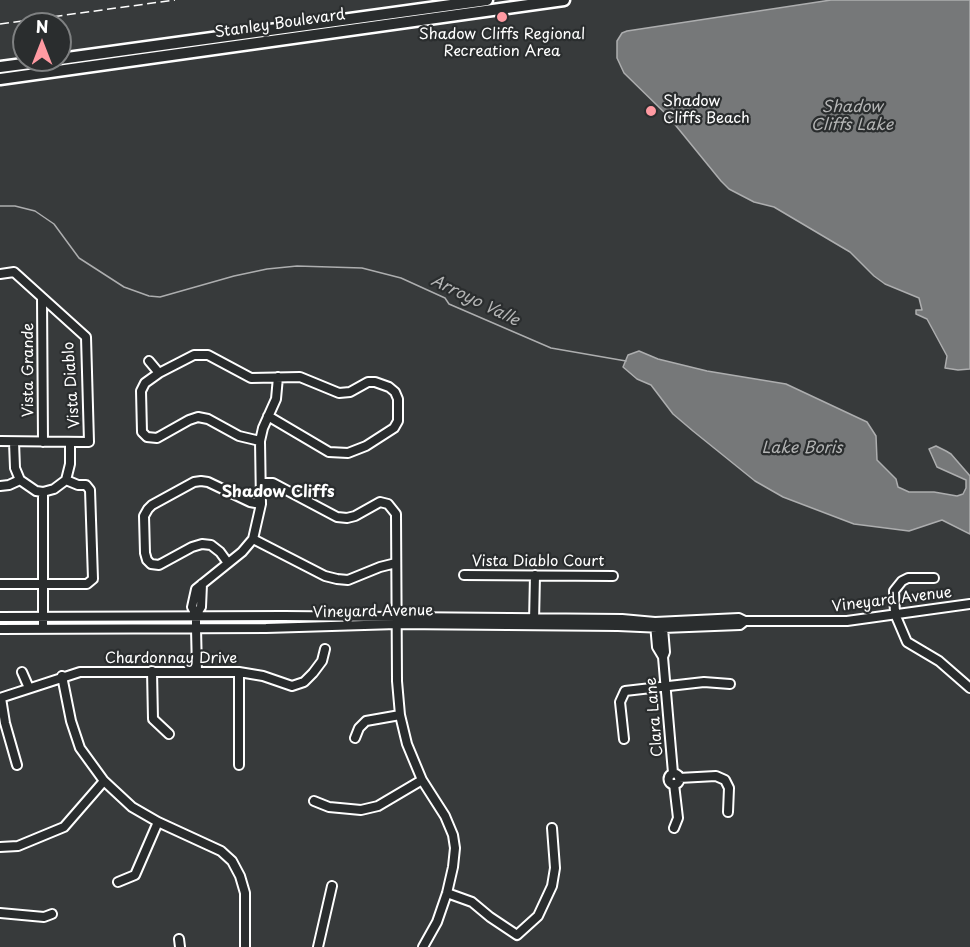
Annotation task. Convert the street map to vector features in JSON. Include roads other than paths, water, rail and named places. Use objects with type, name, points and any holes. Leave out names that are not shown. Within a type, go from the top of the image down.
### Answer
[{"type":"main road","name":"Stanley Boulevard","points":[[0,79],[443,11],[487,0]]},
{"type":"main road","name":"Stanley Boulevard","points":[[72,57],[443,11],[564,0]]},
{"type":"street","points":[[0,274],[14,272],[42,298]]},
{"type":"street","name":"Vista Grande","points":[[42,298],[43,442]]},
{"type":"street","name":"Vista Diablo","points":[[42,298],[86,337],[89,442],[43,442]]},
{"type":"street","points":[[260,441],[239,436],[208,419],[198,417],[157,438],[147,437],[142,432],[141,391],[145,383],[159,373],[194,355],[208,355],[251,378],[307,378],[339,393],[350,392],[368,382],[375,382],[389,387],[398,399],[398,421],[394,428],[366,446],[348,453],[330,452],[268,416]]},
{"type":"street","points":[[149,361],[159,373]]},
{"type":"street","points":[[197,671],[196,615],[201,607],[202,584],[242,552],[253,538],[261,504],[260,441],[276,399],[278,377]]},
{"type":"street","points":[[0,441],[43,442]]},
{"type":"street","points":[[15,442],[15,468],[20,480],[36,491],[43,492],[54,489],[66,480],[70,464],[70,442]]},
{"type":"street","points":[[0,486],[20,480]]},
{"type":"street","points":[[0,584],[87,584],[93,579],[90,490],[86,485],[78,485],[66,480]]},
{"type":"street","points":[[228,563],[211,545],[202,544],[159,565],[151,564],[145,553],[144,516],[152,505],[194,482],[201,481],[208,482],[250,502],[261,504]]},
{"type":"street","points":[[261,483],[273,483],[337,517],[347,518],[380,502],[388,504],[396,514],[397,681],[400,714],[408,744],[422,780],[445,816],[453,835],[455,848],[447,893],[437,922],[423,947]]},
{"type":"street","points":[[43,492],[43,628]]},
{"type":"street","points":[[253,538],[325,576],[337,579],[348,580],[396,563]]},
{"type":"street","name":"Vista Diablo Court","points":[[464,575],[613,576]]},
{"type":"street","points":[[534,622],[535,575]]},
{"type":"street","points":[[934,578],[908,578],[902,581],[894,591],[896,614],[907,642],[933,657],[970,688]]},
{"type":"street","name":"Vineyard Avenue","points":[[0,617],[196,615],[397,621],[534,622],[622,619],[658,626],[739,618],[745,621],[847,621],[970,604]]},
{"type":"street","name":"Vineyard Avenue","points":[[0,629],[196,628],[397,621]]},
{"type":"street","name":"Clara Lane","points":[[658,626],[665,652],[663,657],[678,818],[674,828]]},
{"type":"street","name":"Chardonnay Drive","points":[[0,698],[80,672],[239,672],[263,676],[292,686],[304,682],[313,673],[322,661],[325,650]]},
{"type":"street","points":[[152,671],[153,719],[169,734]]},
{"type":"street","points":[[22,672],[29,688]]},
{"type":"street","points":[[239,672],[239,765]]},
{"type":"street","points":[[62,676],[71,722],[80,748],[104,781],[132,807],[220,851],[232,861],[245,893],[244,947]]},
{"type":"street","points":[[624,739],[620,702],[622,694],[631,689],[704,682],[730,684]]},
{"type":"street","points":[[0,698],[17,765]]},
{"type":"street","points":[[355,738],[359,728],[366,721],[400,714]]},
{"type":"street","points":[[675,779],[716,776],[726,780],[729,788],[728,812]]},
{"type":"street","points":[[314,801],[329,807],[361,810],[378,806],[422,780]]},
{"type":"street","points":[[0,847],[18,846],[64,827],[104,781]]},
{"type":"street","points":[[118,882],[135,875],[158,822]]},
{"type":"street","points":[[447,893],[472,902],[517,935],[538,916],[546,904],[552,886],[555,868],[552,828]]},
{"type":"street","points":[[554,847],[563,846]]},
{"type":"street","points":[[318,947],[332,886]]},
{"type":"street","points":[[0,912],[44,917],[52,914]]},
{"type":"water","name":"Shadow Cliffs Lake","points":[[831,0],[970,0],[970,369],[945,368],[947,356],[927,319],[916,314],[916,310],[922,310],[919,298],[885,284],[850,252],[774,207],[754,202],[729,189],[668,116],[624,73],[617,58],[617,41],[622,33],[627,31]]},
{"type":"water","name":"Lake Boris","points":[[639,351],[658,359],[707,371],[786,384],[867,422],[876,436],[877,460],[896,479],[898,487],[909,492],[934,492],[957,496],[963,494],[966,480],[937,467],[929,449],[936,446],[946,451],[970,476],[970,534],[942,520],[909,531],[854,524],[783,497],[755,481],[693,431],[673,414],[651,385],[637,379],[623,367],[628,355]]},
{"type":"waterway","name":"Arroyo Valle","points":[[0,206],[15,206],[35,211],[54,224],[79,258],[124,287],[149,296],[160,297],[267,269],[297,266],[362,268],[401,278],[445,298],[449,304],[551,348],[626,361]]},
{"type":"railway","points":[[0,24],[175,0]]},
{"type":"place","name":"Shadow Cliffs Regional Recreation Area","points":[[502,17]]},
{"type":"place","name":"Shadow Cliffs Beach","points":[[651,111]]},
{"type":"district","name":"Shadow Cliffs","points":[[278,493]]}]
